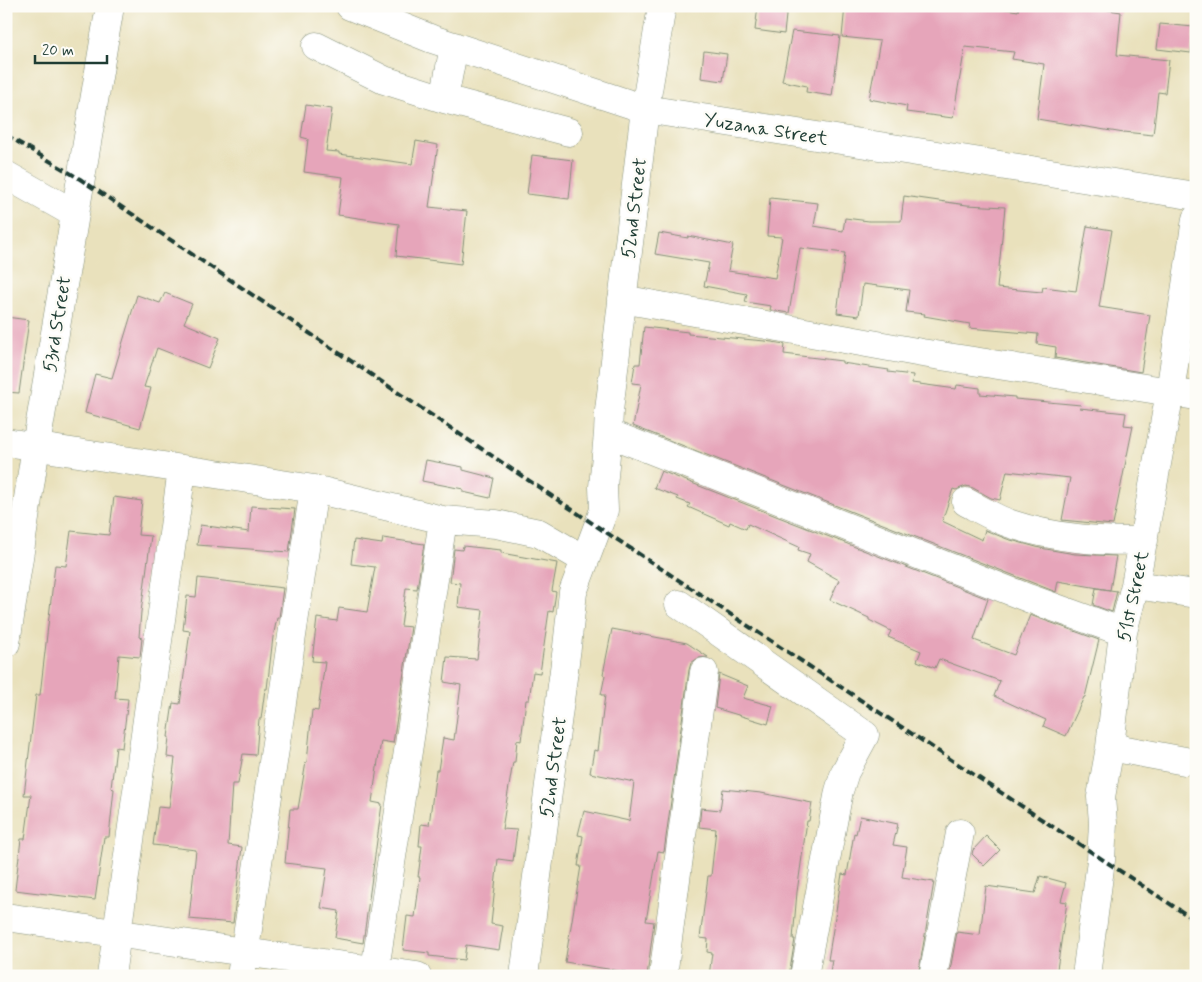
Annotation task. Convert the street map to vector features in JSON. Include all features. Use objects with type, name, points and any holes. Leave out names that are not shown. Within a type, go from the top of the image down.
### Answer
[{"type":"street","name":"53rd Street","points":[[6,643],[36,446],[110,6]]},
{"type":"street","name":"Yuzana Street","points":[[350,6],[454,46],[644,109],[1196,196]]},
{"type":"street","name":"52nd Street","points":[[524,976],[568,647],[573,592],[604,510],[603,487],[608,422],[622,299],[644,109],[662,6]]},
{"type":"street","points":[[316,46],[384,80],[444,99],[569,132]]},
{"type":"street","points":[[444,99],[454,46]]},
{"type":"street","points":[[6,175],[75,214]]},
{"type":"street","name":"51st Street","points":[[1086,976],[1101,860],[1103,787],[1110,747],[1123,632],[1136,585],[1144,540],[1183,394],[1196,219]]},
{"type":"street","points":[[622,299],[922,353],[1183,394]]},
{"type":"street","points":[[608,422],[1028,598],[1123,632]]},
{"type":"street","points":[[6,442],[314,490],[443,520],[496,524],[539,533],[585,560]]},
{"type":"street","points":[[111,976],[182,470]]},
{"type":"street","points":[[243,964],[314,490]]},
{"type":"street","points":[[966,502],[1012,524],[1042,532],[1119,542],[1144,540]]},
{"type":"street","points":[[375,972],[443,520]]},
{"type":"street","points":[[1136,585],[1196,594]]},
{"type":"street","points":[[679,604],[871,726],[845,772],[839,791],[804,976]]},
{"type":"street","points":[[663,976],[704,672]]},
{"type":"street","points":[[1110,747],[1185,761]]},
{"type":"street","points":[[934,976],[960,833]]},
{"type":"street","points":[[6,917],[117,933],[243,964],[417,976]]},
{"type":"building","points":[[758,6],[787,6],[784,34],[755,30]]},
{"type":"building","points":[[845,6],[987,6],[1018,11],[1019,6],[1085,6],[1121,12],[1117,55],[1169,60],[1165,93],[1158,92],[1153,135],[1124,133],[1037,119],[1044,64],[1012,59],[1014,52],[965,47],[953,118],[906,112],[907,106],[869,99],[880,41],[842,37]]},
{"type":"building","points":[[1160,24],[1194,27],[1191,53],[1157,49]]},
{"type":"building","points":[[792,31],[840,36],[832,96],[806,92],[807,86],[782,81]]},
{"type":"building","points":[[704,51],[727,54],[723,81],[701,78]]},
{"type":"building","points":[[306,105],[332,109],[326,151],[412,164],[416,141],[438,145],[429,207],[467,211],[461,264],[396,256],[399,224],[338,215],[343,177],[304,172],[308,139],[301,137]]},
{"type":"building","points":[[532,155],[573,160],[569,199],[527,194]]},
{"type":"building","points":[[904,196],[967,205],[1005,207],[997,288],[1042,292],[1043,287],[1076,291],[1087,226],[1112,230],[1099,307],[1150,315],[1141,372],[1055,358],[1056,347],[1037,344],[1038,334],[969,328],[970,324],[924,316],[925,314],[906,312],[909,290],[863,284],[859,316],[837,313],[845,253],[800,248],[789,313],[770,310],[771,306],[745,302],[747,294],[704,286],[709,263],[655,254],[659,233],[688,238],[688,236],[733,245],[728,271],[775,278],[782,237],[767,236],[770,198],[818,203],[814,226],[843,231],[845,218],[869,221],[901,221]]},
{"type":"building","points":[[165,293],[192,304],[184,323],[220,338],[208,368],[157,348],[144,387],[151,388],[140,428],[85,413],[95,374],[112,378],[137,295],[160,303]]},
{"type":"building","points":[[6,317],[29,320],[19,393],[6,392]]},
{"type":"building","points":[[644,327],[688,332],[688,334],[785,344],[784,354],[842,361],[842,363],[913,375],[912,383],[956,389],[957,385],[980,388],[980,394],[1081,405],[1080,408],[1126,413],[1124,425],[1133,426],[1113,525],[1062,520],[1070,478],[1007,471],[1000,500],[991,498],[966,486],[956,490],[953,489],[942,521],[982,540],[985,530],[1007,539],[1040,548],[1075,554],[1116,556],[1110,590],[1058,581],[1056,592],[633,426],[641,384],[632,383],[635,364],[640,364]]},
{"type":"building","points":[[426,460],[463,467],[463,470],[494,478],[490,498],[463,492],[463,489],[422,481]]},
{"type":"building","points":[[661,471],[988,599],[974,640],[1014,655],[1030,615],[1099,640],[1085,697],[1066,736],[1043,726],[1046,720],[994,696],[1000,681],[939,659],[935,668],[917,661],[921,651],[888,637],[891,631],[869,620],[869,618],[830,600],[839,580],[807,562],[810,554],[798,550],[799,547],[748,524],[746,529],[730,522],[729,525],[688,507],[690,504],[677,499],[678,497],[654,488]]},
{"type":"building","points":[[114,497],[142,501],[138,535],[151,536],[141,612],[139,637],[142,638],[140,657],[119,655],[115,698],[128,699],[122,748],[116,747],[111,788],[114,789],[109,837],[104,837],[95,900],[15,890],[21,839],[25,839],[31,795],[24,795],[36,695],[40,695],[55,565],[66,566],[71,531],[109,535]]},
{"type":"building","points":[[251,506],[295,509],[289,552],[197,545],[200,525],[249,532]]},
{"type":"building","points":[[383,538],[424,544],[417,589],[406,588],[401,626],[411,627],[393,743],[381,741],[379,754],[372,802],[382,804],[363,943],[335,938],[339,911],[321,908],[327,868],[285,863],[290,809],[298,809],[307,762],[312,710],[318,711],[325,662],[312,661],[317,618],[337,621],[339,608],[367,612],[375,567],[351,564],[354,540],[382,544]]},
{"type":"building","points":[[463,546],[501,550],[501,553],[557,563],[552,591],[556,592],[553,612],[549,611],[540,673],[533,672],[529,700],[526,700],[521,741],[517,740],[515,762],[513,762],[502,829],[517,830],[513,861],[498,859],[491,924],[503,926],[499,950],[466,945],[464,960],[429,956],[429,953],[403,950],[407,916],[415,917],[422,846],[419,846],[421,824],[429,825],[436,770],[438,770],[443,738],[454,740],[461,685],[444,682],[447,657],[477,659],[483,610],[458,607],[460,583],[450,582],[454,549],[462,550]]},
{"type":"building","points":[[198,578],[283,588],[279,618],[277,618],[273,637],[267,689],[265,689],[261,719],[259,719],[256,755],[243,754],[238,784],[232,784],[228,845],[242,847],[233,923],[189,919],[196,850],[153,845],[158,807],[169,808],[175,758],[167,757],[168,737],[173,703],[180,704],[190,631],[183,630],[187,596],[196,597]]},
{"type":"building","points":[[1096,588],[1117,591],[1112,612],[1093,605]]},
{"type":"building","points":[[612,629],[687,643],[708,657],[698,658],[691,663],[689,670],[664,852],[658,851],[646,921],[654,922],[647,976],[626,976],[626,972],[565,962],[581,866],[578,866],[583,836],[578,835],[584,811],[629,821],[634,782],[590,773],[594,750],[598,751],[605,695],[601,695],[605,675],[603,674]]},
{"type":"building","points":[[719,674],[748,686],[743,698],[773,706],[768,724],[715,708]]},
{"type":"building","points":[[723,789],[761,793],[812,803],[809,821],[807,821],[797,892],[793,939],[795,939],[789,976],[709,976],[712,953],[707,952],[708,939],[700,938],[708,876],[711,876],[716,829],[699,827],[701,808],[720,810]]},
{"type":"building","points":[[860,816],[898,824],[893,845],[907,847],[902,877],[934,882],[918,976],[862,976],[830,972],[832,960],[828,960],[842,874],[847,875],[854,833],[856,834]]},
{"type":"building","points":[[986,836],[1000,850],[984,866],[972,854],[973,850]]},
{"type":"building","points":[[1040,876],[1066,883],[1061,901],[1067,902],[1056,976],[949,976],[957,932],[980,935],[986,886],[1035,893]]},
{"type":"railway","points":[[6,135],[80,179],[598,527],[1196,921]]}]
